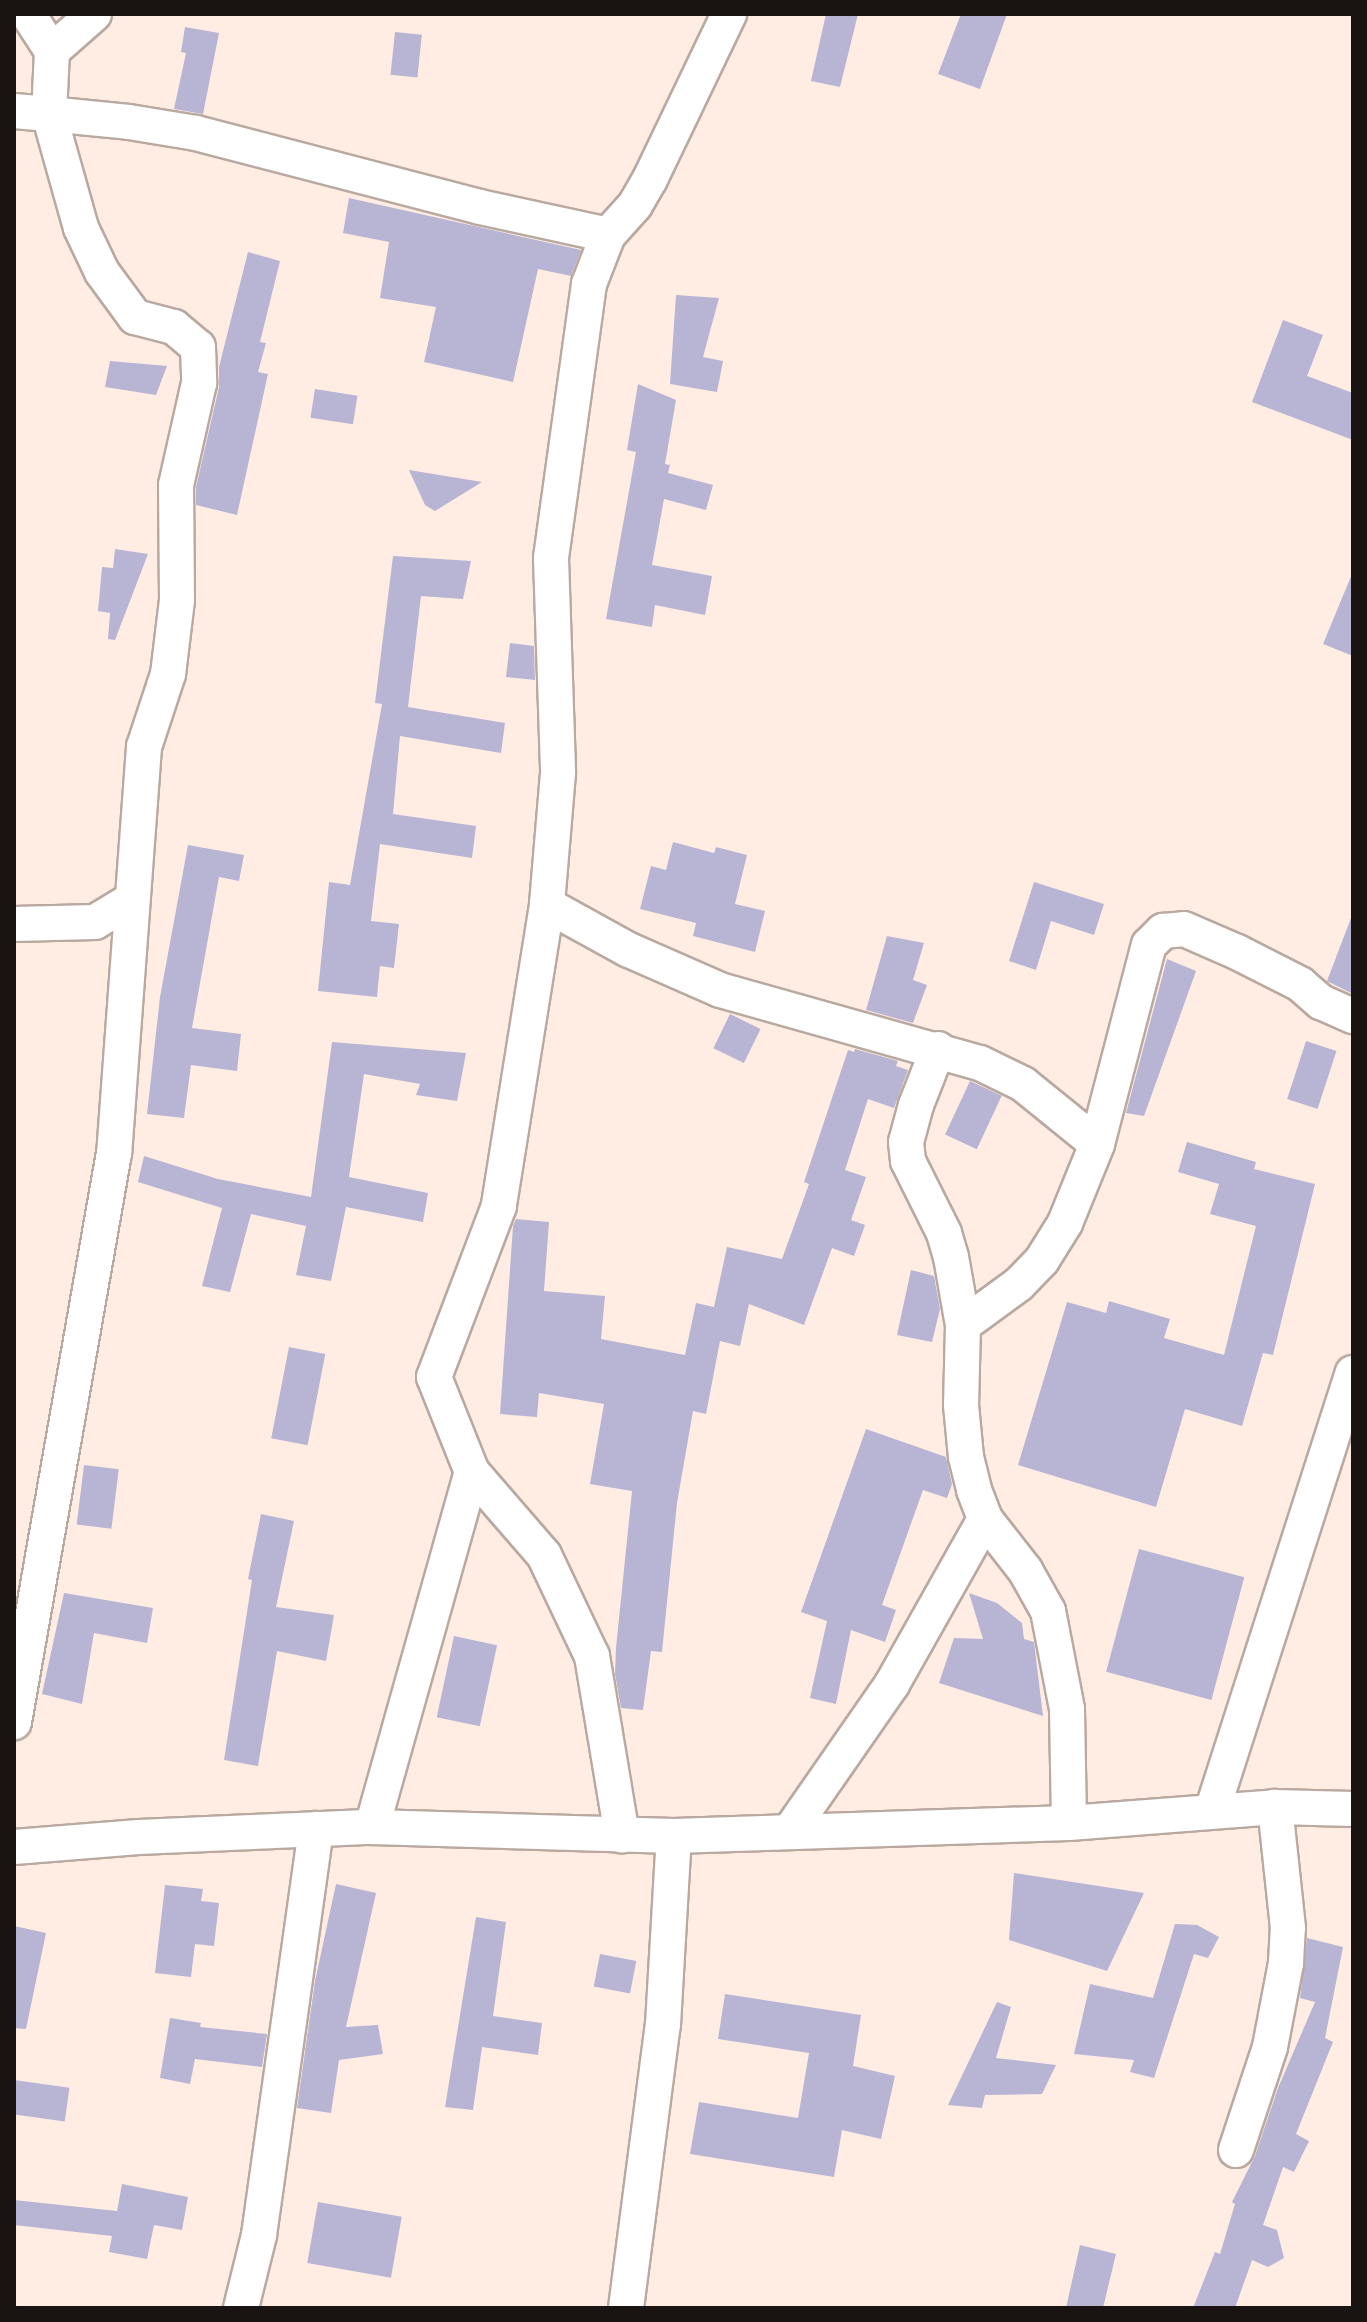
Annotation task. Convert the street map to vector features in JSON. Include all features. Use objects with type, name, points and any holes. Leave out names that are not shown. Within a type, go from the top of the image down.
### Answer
[{"type":"street","points":[[14,1722],[114,1153],[144,747],[168,674],[177,600],[176,485],[199,383],[198,347],[174,327],[135,317],[102,272],[81,228],[49,114],[52,51],[28,14]]},
{"type":"street","points":[[52,51],[94,14]]},
{"type":"street","points":[[622,1836],[592,1656],[544,1555],[472,1472],[434,1377],[499,1206],[547,905],[558,773],[551,558],[589,284],[608,235],[635,205],[650,179],[729,14]]},
{"type":"street","points":[[14,111],[129,122],[196,133],[480,207],[608,235]]},
{"type":"street","points":[[14,924],[95,922],[133,899]]},
{"type":"street","points":[[547,905],[629,950],[720,990],[980,1063],[1023,1084],[1097,1144]]},
{"type":"street","points":[[963,1325],[1019,1284],[1042,1260],[1065,1223],[1097,1144],[1149,945],[1163,931],[1184,929],[1237,952],[1300,984],[1321,1002],[1353,1016]]},
{"type":"street","points":[[938,1049],[906,1142],[914,1178],[944,1233],[963,1325],[961,1405],[966,1457],[985,1519],[1025,1570],[1048,1611],[1067,1709],[1069,1823]]},
{"type":"street","points":[[1212,1811],[1353,1373]]},
{"type":"street","points":[[372,1827],[472,1472]]},
{"type":"street","points":[[790,1831],[892,1684],[985,1519]]},
{"type":"street","points":[[1236,2150],[1270,2047],[1286,1963],[1288,1928],[1275,1807]]},
{"type":"street","points":[[14,1847],[139,1837],[372,1827],[674,1836],[1069,1823],[1275,1807],[1353,1809]]},
{"type":"street","points":[[241,2308],[259,2235],[316,1829]]},
{"type":"street","points":[[626,2308],[663,2025],[674,1836]]},
{"type":"building","points":[[826,14],[858,14],[840,87],[811,81]]},
{"type":"building","points":[[961,14],[1007,14],[980,89],[938,74]]},
{"type":"building","points":[[185,27],[219,33],[203,114],[174,109],[186,53],[181,52]]},
{"type":"building","points":[[395,32],[422,35],[417,78],[391,75]]},
{"type":"building","points":[[349,198],[581,250],[571,276],[538,269],[513,382],[424,362],[436,307],[380,298],[389,242],[343,233]]},
{"type":"building","points":[[248,252],[280,261],[260,342],[266,343],[258,372],[268,374],[237,515],[196,505],[196,487],[219,387],[219,367]]},
{"type":"building","points":[[676,295],[719,298],[703,357],[723,361],[717,392],[670,384]]},
{"type":"building","points":[[1283,320],[1323,335],[1307,376],[1353,393],[1353,440],[1252,402]]},
{"type":"building","points":[[110,361],[167,366],[156,395],[105,387]]},
{"type":"building","points":[[638,384],[676,400],[665,464],[670,465],[668,473],[713,485],[706,510],[664,499],[652,565],[712,576],[705,615],[655,605],[652,627],[606,619],[636,452],[627,450]]},
{"type":"building","points":[[315,389],[357,396],[353,424],[310,418]]},
{"type":"building","points":[[409,470],[482,482],[435,511],[425,505]]},
{"type":"building","points":[[115,549],[148,554],[115,640],[108,639],[110,613],[98,611],[102,567],[113,568]]},
{"type":"building","points":[[393,556],[471,561],[463,599],[421,596],[408,707],[505,723],[501,753],[400,736],[393,814],[476,826],[472,858],[380,844],[371,921],[399,924],[394,968],[380,966],[377,997],[318,991],[329,882],[350,885],[382,704],[375,703]]},
{"type":"building","points":[[1353,574],[1353,656],[1323,644]]},
{"type":"building","points":[[510,643],[534,646],[535,680],[506,677]]},
{"type":"building","points":[[673,842],[714,853],[716,847],[747,855],[735,904],[765,911],[755,952],[693,936],[696,923],[640,909],[651,866],[666,870]]},
{"type":"building","points":[[188,845],[244,855],[239,881],[219,877],[192,1028],[241,1034],[237,1071],[191,1065],[184,1118],[147,1114],[160,997]]},
{"type":"building","points":[[1034,882],[1104,904],[1094,935],[1051,921],[1036,970],[1009,961]]},
{"type":"building","points":[[1353,918],[1353,994],[1327,981]]},
{"type":"building","points":[[887,936],[924,943],[913,980],[927,985],[913,1023],[866,1010]]},
{"type":"building","points":[[1167,959],[1196,971],[1144,1116],[1126,1113]]},
{"type":"building","points":[[730,1014],[761,1029],[744,1063],[713,1048]]},
{"type":"building","points":[[1306,1041],[1336,1051],[1318,1109],[1287,1099]]},
{"type":"building","points":[[332,1042],[466,1053],[457,1101],[416,1095],[420,1084],[364,1074],[349,1177],[428,1193],[423,1222],[346,1207],[331,1281],[296,1275],[306,1226],[251,1214],[230,1292],[202,1286],[222,1208],[138,1182],[144,1156],[218,1179],[311,1197]]},
{"type":"building","points":[[855,1049],[898,1061],[896,1066],[908,1070],[894,1108],[868,1099],[845,1170],[866,1177],[851,1220],[865,1225],[854,1256],[832,1248],[804,1325],[749,1304],[740,1346],[720,1341],[706,1414],[693,1411],[677,1503],[662,1652],[651,1651],[643,1710],[621,1708],[615,1674],[616,1648],[632,1491],[590,1484],[604,1404],[539,1393],[537,1417],[500,1414],[513,1226],[516,1219],[549,1222],[544,1291],[605,1296],[601,1339],[685,1355],[696,1303],[714,1307],[727,1247],[782,1259],[809,1184],[804,1182],[848,1050],[854,1052]]},
{"type":"building","points":[[970,1081],[1002,1096],[977,1149],[945,1134]]},
{"type":"building","points":[[1187,1142],[1256,1162],[1254,1169],[1315,1184],[1273,1355],[1263,1353],[1242,1426],[1185,1409],[1156,1507],[1018,1465],[1067,1302],[1106,1313],[1109,1301],[1170,1319],[1164,1338],[1224,1355],[1256,1226],[1210,1214],[1219,1184],[1178,1172]]},
{"type":"building","points":[[911,1270],[934,1276],[940,1309],[932,1342],[897,1335]]},
{"type":"building","points":[[289,1347],[325,1354],[308,1445],[271,1438]]},
{"type":"building","points":[[866,1429],[946,1457],[952,1484],[947,1498],[923,1490],[882,1605],[896,1610],[885,1642],[851,1630],[836,1704],[810,1698],[827,1621],[801,1612]]},
{"type":"building","points":[[84,1465],[119,1469],[111,1529],[77,1525]]},
{"type":"building","points":[[261,1514],[294,1521],[276,1607],[334,1615],[326,1661],[277,1651],[258,1766],[224,1760],[252,1580],[248,1579]]},
{"type":"building","points":[[1139,1549],[1244,1577],[1211,1700],[1106,1672]]},
{"type":"building","points":[[64,1593],[153,1608],[147,1643],[94,1633],[82,1704],[42,1694]]},
{"type":"building","points":[[969,1593],[997,1603],[1022,1623],[1024,1639],[1034,1642],[1043,1716],[939,1683],[954,1638],[983,1639]]},
{"type":"building","points":[[454,1636],[497,1645],[480,1726],[437,1717]]},
{"type":"building","points":[[1014,1873],[1144,1893],[1107,1971],[1009,1940]]},
{"type":"building","points":[[336,1884],[376,1893],[346,2027],[378,2025],[383,2054],[339,2060],[331,2113],[297,2108],[315,1981]]},
{"type":"building","points":[[165,1885],[203,1889],[201,1901],[219,1903],[214,1946],[195,1944],[191,1977],[155,1973]]},
{"type":"building","points":[[476,1917],[506,1922],[493,2016],[542,2023],[538,2055],[482,2047],[473,2110],[445,2107]]},
{"type":"building","points":[[1175,1924],[1197,1925],[1219,1937],[1208,1958],[1194,1954],[1154,2078],[1130,2072],[1134,2060],[1074,2054],[1090,1984],[1153,1998]]},
{"type":"building","points":[[14,1926],[46,1933],[26,2029],[14,2028]]},
{"type":"building","points":[[1307,1938],[1343,1947],[1325,2038],[1333,2042],[1296,2134],[1309,2141],[1294,2172],[1283,2167],[1263,2225],[1277,2230],[1284,2258],[1268,2267],[1252,2260],[1235,2308],[1193,2308],[1215,2252],[1220,2254],[1235,2204],[1232,2202],[1255,2156],[1278,2088],[1315,2002],[1300,1998]]},
{"type":"building","points":[[600,1954],[636,1961],[630,1993],[594,1986]]},
{"type":"building","points":[[725,1994],[861,2015],[853,2066],[895,2076],[881,2139],[842,2130],[834,2177],[690,2154],[699,2102],[798,2118],[809,2053],[718,2039]]},
{"type":"building","points":[[997,2002],[1011,2007],[996,2058],[1056,2065],[1042,2094],[985,2095],[982,2108],[948,2105]]},
{"type":"building","points":[[170,2018],[201,2023],[200,2027],[267,2034],[262,2067],[195,2059],[190,2084],[160,2078]]},
{"type":"building","points":[[14,2080],[69,2088],[65,2121],[14,2114]]},
{"type":"building","points":[[122,2184],[188,2197],[182,2230],[154,2225],[147,2259],[109,2252],[112,2236],[14,2225],[14,2200],[117,2211]]},
{"type":"building","points":[[318,2202],[402,2217],[391,2278],[307,2263]]},
{"type":"building","points":[[1080,2245],[1116,2254],[1103,2308],[1066,2308]]}]
